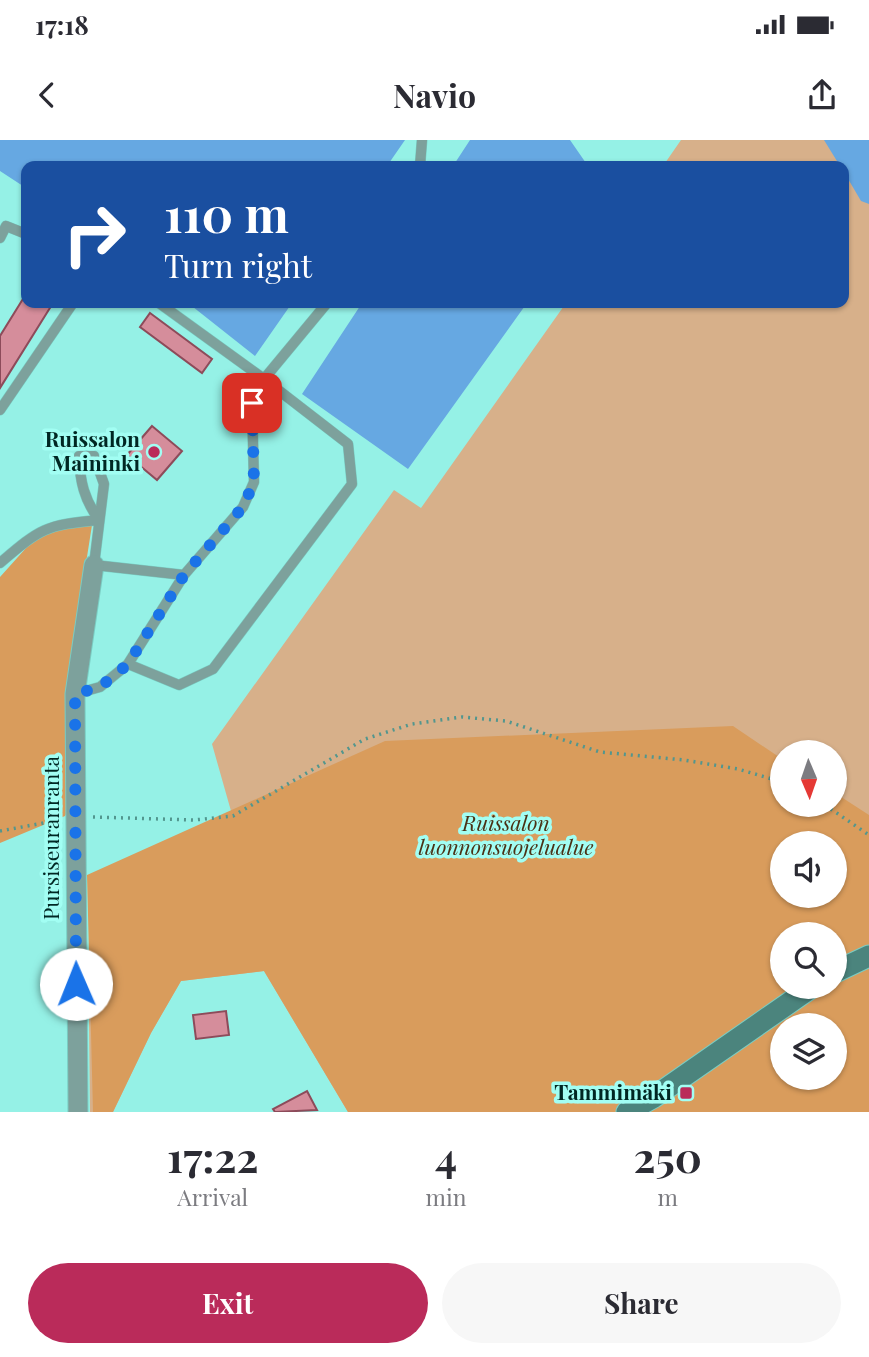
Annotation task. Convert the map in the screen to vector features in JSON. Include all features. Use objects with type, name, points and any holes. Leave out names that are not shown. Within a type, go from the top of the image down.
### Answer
[{"type":"street","name":"Pursiseuranranta","points":[[78,1112],[75,694],[94,565]]},
{"type":"street","points":[[847,966],[869,956]]},
{"type":"street","points":[[626,1112],[654,1097],[794,999]]},
{"type":"lane","points":[[420,161],[422,140]]},
{"type":"lane","points":[[0,238],[6,226],[21,232]]},
{"type":"lane","points":[[0,410],[71,308]]},
{"type":"lane","points":[[128,664],[179,685],[213,669],[352,484],[348,444],[166,308]]},
{"type":"lane","points":[[75,694],[100,687],[128,664],[184,575],[243,507],[254,482],[252,403],[264,379],[323,308]]},
{"type":"lane","points":[[99,520],[85,499],[79,456],[94,456],[104,484],[94,565],[184,575]]},
{"type":"lane","points":[[0,564],[37,532],[60,524],[99,520]]},
{"type":"path","points":[[88,817],[194,820],[233,816],[365,739],[412,723],[461,717],[506,721],[600,752],[698,762],[770,778]]},
{"type":"path","points":[[843,817],[869,835]]},
{"type":"path","points":[[0,831],[66,819]]},
{"type":"green space","name":"Ruissalon luonnonsuojelualue","points":[[681,140],[869,140],[869,940],[847,936],[847,922],[770,922],[770,990],[348,1112],[264,971],[181,981],[151,1033],[113,1112],[90,1112],[89,1016],[231,811],[212,744],[394,490],[421,508],[562,308],[849,308],[849,161],[666,161]]},
{"type":"green space","points":[[92,525],[70,665],[68,811],[65,816],[0,843],[0,577],[44,528]]},
{"type":"green space","points":[[733,726],[770,751],[770,817],[847,817],[847,801],[869,815],[869,1112],[348,1112],[264,971],[181,981],[151,1033],[113,1112],[93,1112],[87,875],[385,741]]},
{"type":"water","points":[[0,140],[405,140],[390,161],[21,161],[21,185],[0,171]]},
{"type":"water","points":[[470,140],[570,140],[585,161],[456,161]]},
{"type":"water","points":[[824,140],[869,140],[869,204],[861,201],[849,181],[849,161],[837,161]]},
{"type":"water","points":[[194,308],[289,308],[255,356]]},
{"type":"water","points":[[359,308],[523,308],[408,469],[302,394]]},
{"type":"building","points":[[21,302],[21,308],[50,308],[0,388],[0,336]]},
{"type":"building","points":[[150,313],[212,359],[202,373],[140,327]]},
{"type":"building","points":[[152,426],[182,451],[157,480],[127,455]]},
{"type":"building","points":[[226,1011],[229,1035],[196,1039],[193,1015]]},
{"type":"building","points":[[307,1091],[317,1110],[275,1112],[273,1109]]},
{"type":"place","name":"Ruissalon Maininki","points":[[154,452]]},
{"type":"place","name":"Tammimäki","points":[[686,1093]]},
{"type":"route","points":[[76,984],[75,694],[100,687],[128,664],[184,575],[243,507],[254,482],[252,403]]}]
